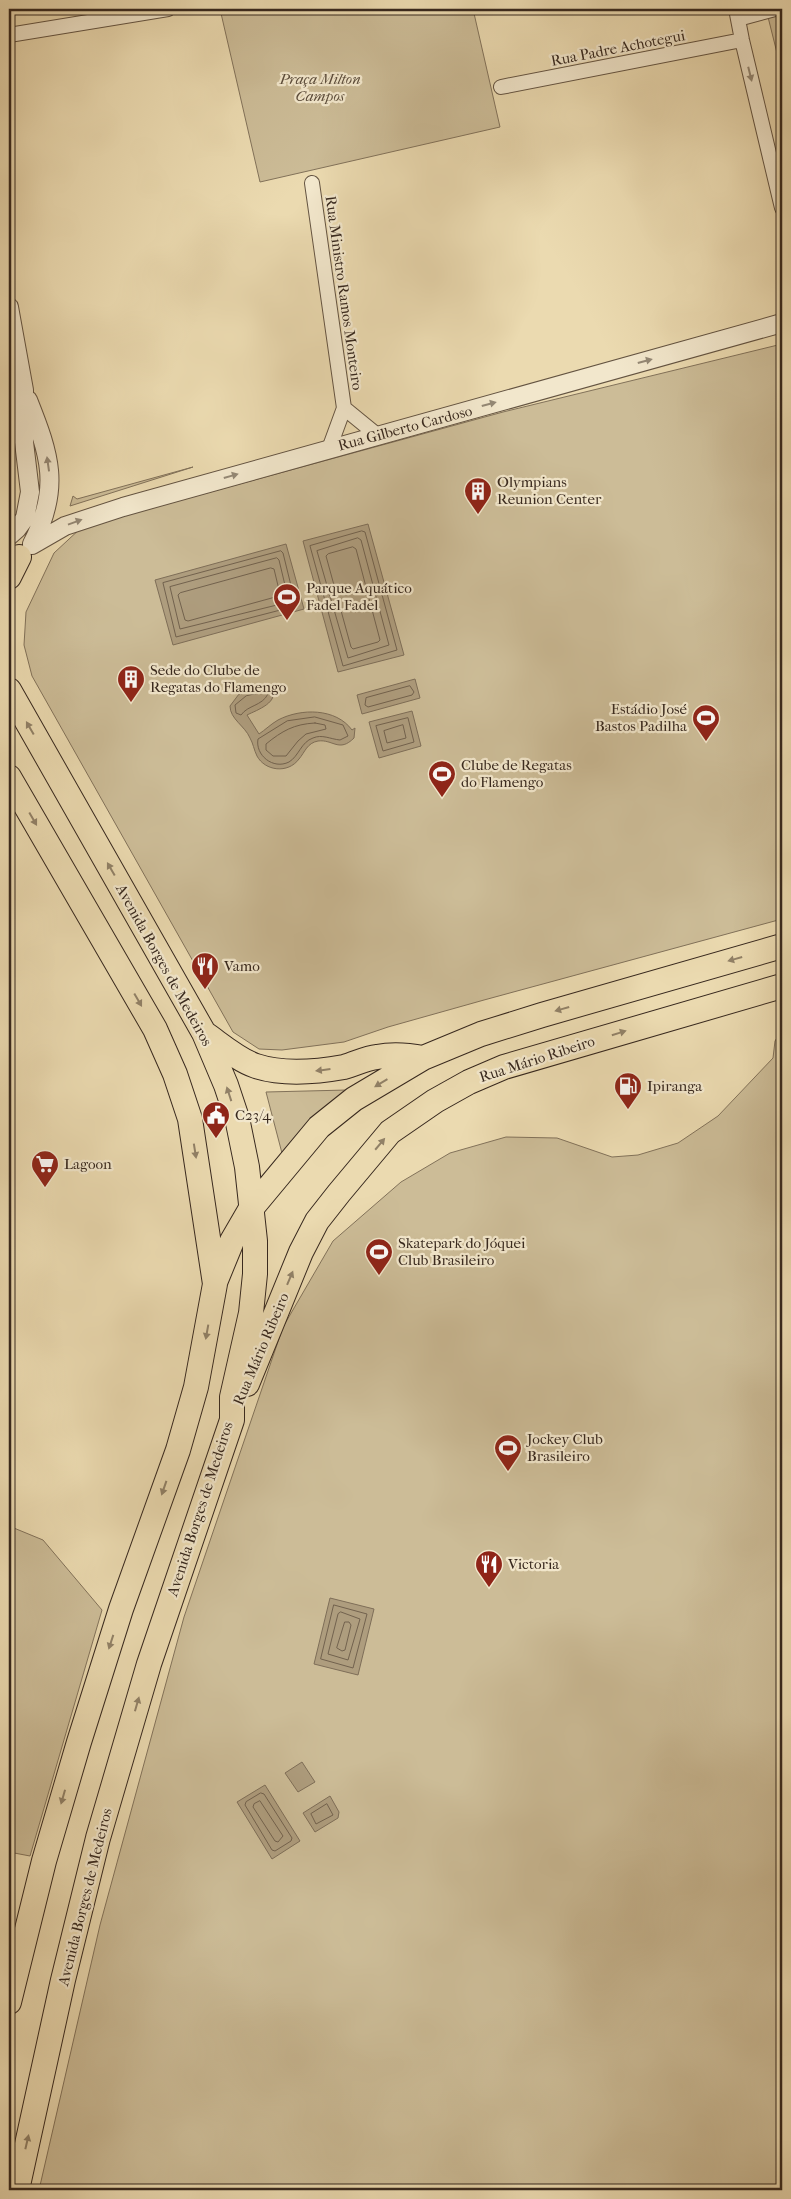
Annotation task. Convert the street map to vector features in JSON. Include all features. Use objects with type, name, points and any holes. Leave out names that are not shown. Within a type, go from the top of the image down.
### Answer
[{"type":"highway","name":"Avenida Borges de Medeiros","points":[[9,690],[204,1033],[226,1085],[237,1118],[247,1167],[255,1274],[251,1313],[232,1397],[232,1420],[149,1664],[98,1838],[63,1980],[18,2190]]},
{"type":"highway","points":[[9,777],[155,1029],[175,1074],[190,1119],[215,1284]]},
{"type":"highway","points":[[9,2002],[44,1861],[78,1742],[178,1450],[204,1350],[215,1284],[232,1241],[250,1210],[319,1127],[354,1099],[423,1058],[480,1034],[782,946]]},
{"type":"highway","name":"Rua Mário Ribeiro","points":[[232,1420],[301,1252],[317,1220],[390,1132],[435,1101],[469,1082],[504,1067],[782,986]]},
{"type":"highway","points":[[204,1033],[255,1065],[297,1072],[346,1066],[376,1056],[403,1054],[423,1058]]},
{"type":"street","points":[[9,35],[168,9]]},
{"type":"street","points":[[776,9],[737,14],[782,208]]},
{"type":"street","name":"Rua Padre Achotegui","points":[[501,88],[742,40]]},
{"type":"street","name":"Rua Ministro Ramos Monteiro","points":[[312,183],[344,408],[329,449]]},
{"type":"street","points":[[9,307],[24,390],[24,442],[30,480],[30,499],[23,522],[9,536]]},
{"type":"street","name":"Rua Gilberto Cardoso","points":[[17,560],[52,532],[85,518],[782,323]]},
{"type":"street","points":[[17,560],[47,511],[50,481],[44,439],[24,390]]},
{"type":"street","name":"Rua Ministro Ramos Monteiro","points":[[344,408],[377,435]]},
{"type":"green space","name":"Praça Milton Campos","points":[[220,9],[473,9],[500,127],[260,182]]},
{"type":"green space","points":[[766,9],[782,9],[782,73]]},
{"type":"green space","name":"Clube de Regatas do Flamengo","points":[[782,344],[782,919],[484,1000],[388,1027],[344,1042],[282,1050],[259,1049],[233,1032],[32,676],[24,645],[26,612],[54,553],[82,527],[503,412]]},
{"type":"green space","points":[[193,467],[70,506],[73,496],[77,499]]},
{"type":"green space","points":[[9,473],[14,501],[9,515]]},
{"type":"green space","name":"Jockey Club Brasileiro","points":[[782,1030],[782,2190],[39,2190],[100,1925],[184,1617],[283,1327],[333,1241],[401,1182],[450,1153],[506,1137],[557,1138],[612,1157],[638,1155],[678,1143],[718,1116],[773,1058],[775,1041]]},
{"type":"green space","points":[[347,1090],[283,1157],[266,1092]]},
{"type":"green space","points":[[9,1526],[43,1540],[102,1610],[30,1856],[9,1852]]},
{"type":"water","points":[[368,524],[404,655],[338,672],[303,541]]},
{"type":"water","points":[[286,544],[304,609],[173,645],[155,580]]},
{"type":"water","points":[[415,679],[420,698],[362,714],[357,695]]},
{"type":"water","points":[[263,687],[271,687],[273,697],[262,708],[247,715],[259,734],[287,716],[297,713],[318,712],[337,717],[352,730],[355,728],[354,738],[344,745],[323,741],[314,742],[294,764],[283,769],[265,765],[257,756],[248,734],[232,715],[230,706],[239,694]]},
{"type":"water","points":[[412,711],[421,746],[379,758],[369,722]]},
{"type":"water","points":[[330,1598],[374,1609],[358,1675],[314,1664]]},
{"type":"water","points":[[302,1762],[315,1782],[298,1792],[285,1773]]},
{"type":"water","points":[[265,1785],[300,1841],[272,1859],[237,1802]]},
{"type":"water","points":[[330,1796],[339,1812],[338,1818],[315,1832],[303,1813]]},
{"type":"place","name":"Olympians Reunion Center","points":[[478,515]]},
{"type":"place","name":"Parque Aquático Fadel Fadel","points":[[287,621]]},
{"type":"place","name":"Sede do Clube de Regatas do Flamengo","points":[[131,703]]},
{"type":"place","name":"Estádio José Bastos Padilha","points":[[706,742]]},
{"type":"place","name":"Clube de Regatas do Flamengo","points":[[442,798]]},
{"type":"place","name":"Vamo","points":[[205,990]]},
{"type":"place","name":"Ipiranga","points":[[628,1110]]},
{"type":"place","name":"C23/4","points":[[216,1139]]},
{"type":"place","name":"Lagoon","points":[[45,1188]]},
{"type":"place","name":"Skatepark do Jóquei Club Brasileiro","points":[[379,1276]]},
{"type":"place","name":"Jockey Club Brasileiro","points":[[508,1472]]},
{"type":"place","name":"Victoria","points":[[489,1588]]}]
